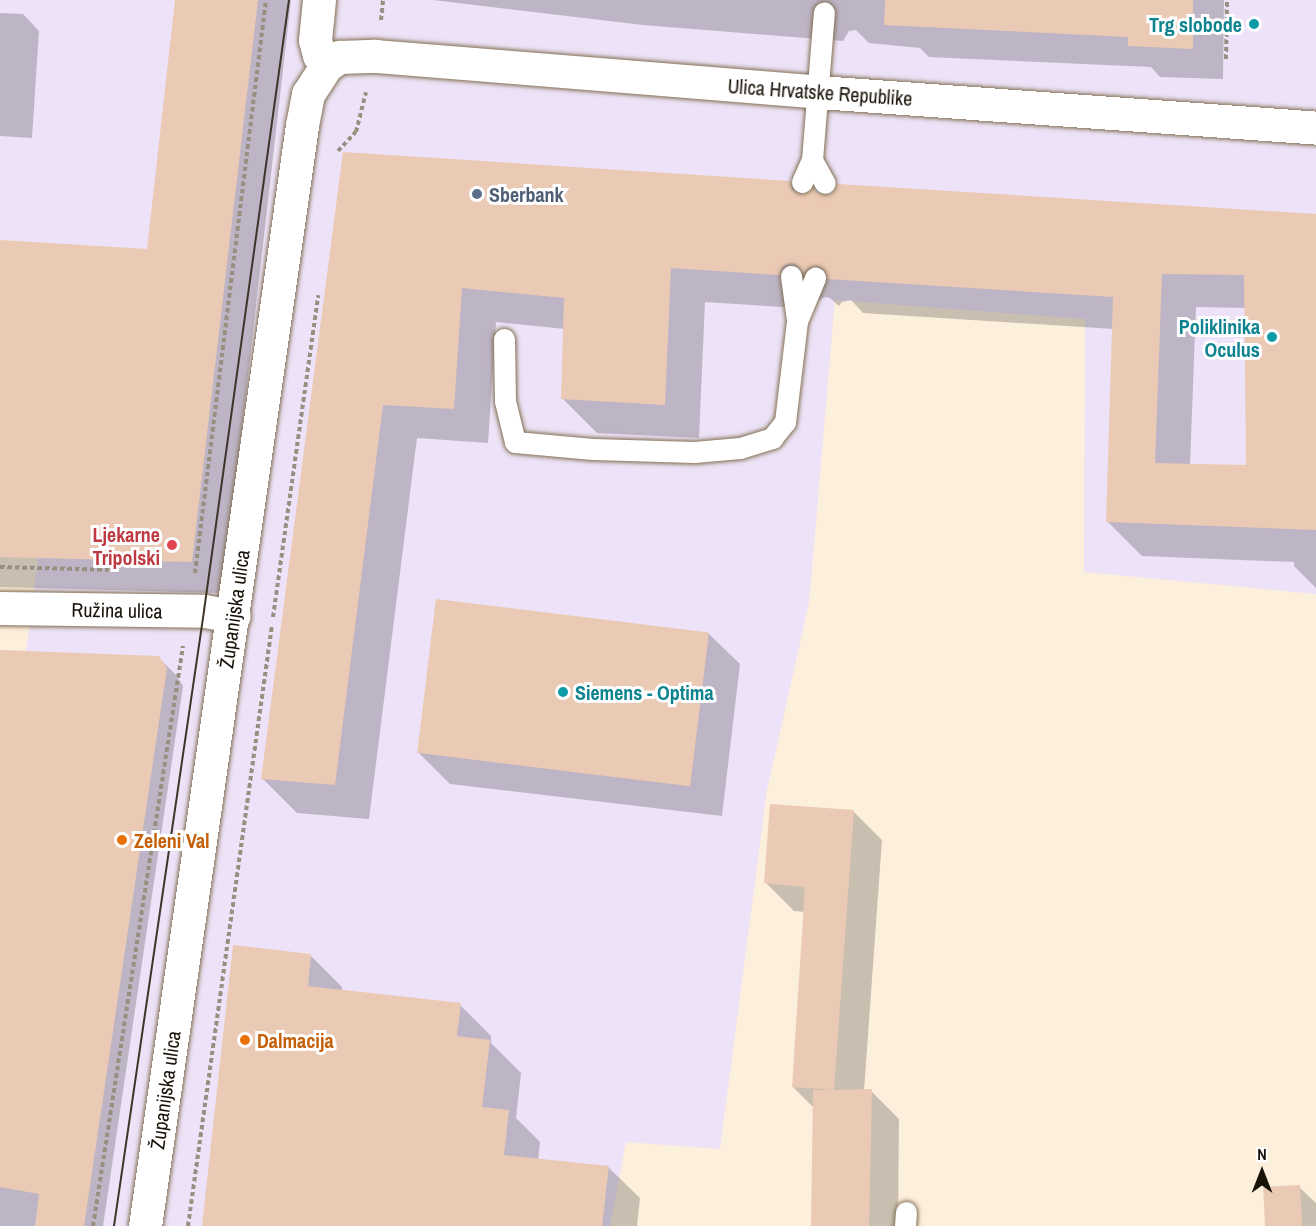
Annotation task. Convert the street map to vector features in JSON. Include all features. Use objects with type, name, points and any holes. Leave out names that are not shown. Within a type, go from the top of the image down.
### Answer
[{"type":"street","points":[[319,0],[315,40],[327,66]]},
{"type":"street","name":"Ulica Hrvatske Republike","points":[[327,66],[339,57],[375,56],[819,92],[1316,128]]},
{"type":"street","name":"Županijska ulica","points":[[145,1226],[234,616],[302,125],[308,94],[327,66]]},
{"type":"street","name":"Ružina ulica","points":[[0,608],[204,611],[234,616]]},
{"type":"lane","points":[[802,182],[812,160],[824,12]]},
{"type":"lane","points":[[812,160],[825,183]]},
{"type":"lane","points":[[791,276],[798,321]]},
{"type":"lane","points":[[504,339],[505,401],[515,442],[593,449],[694,452],[740,448],[772,438],[785,422],[798,321],[815,278]]},
{"type":"path","points":[[337,159],[339,147],[356,132],[375,56],[383,0]]},
{"type":"path","points":[[1226,59],[1227,0]]},
{"type":"path","points":[[188,1226],[319,287]]},
{"type":"path","points":[[0,567],[126,570]]},
{"type":"path","points":[[184,571],[195,571]]},
{"type":"shaded area","points":[[0,0],[1316,0],[1316,594],[1084,572],[1085,319],[835,300],[809,603],[767,790],[720,1149],[626,1142],[610,1226],[0,1226],[0,763],[27,644],[78,246],[0,240]]},
{"type":"building","points":[[175,0],[258,0],[192,562],[0,557],[0,240],[147,249]]},
{"type":"building","points":[[885,0],[1193,0],[1193,49],[1128,46],[1128,37],[884,25]]},
{"type":"building","points":[[343,152],[790,181],[792,190],[803,195],[813,188],[819,194],[831,194],[838,184],[1316,214],[1316,530],[1106,522],[1113,297],[827,279],[825,271],[819,266],[808,268],[803,273],[796,264],[790,263],[783,266],[779,275],[671,268],[665,405],[561,399],[564,298],[462,288],[454,409],[383,405],[335,785],[261,779]],"holes":[[[1162,274],[1244,275],[1246,465],[1155,463]]]},
{"type":"building","name":"Siemens - Optima","points":[[436,599],[709,633],[690,786],[417,753]]},
{"type":"building","points":[[0,650],[159,656],[167,668],[84,1226],[35,1226],[39,1194],[0,1187]]},
{"type":"building","points":[[770,804],[854,810],[834,1090],[792,1087],[805,887],[764,883]]},
{"type":"building","points":[[233,945],[311,954],[308,986],[461,1003],[457,1036],[490,1040],[482,1107],[509,1110],[504,1155],[609,1166],[602,1226],[202,1226]]},
{"type":"building","points":[[872,1089],[869,1226],[811,1226],[813,1090]]},
{"type":"building","points":[[1300,1185],[1302,1226],[1265,1226],[1263,1187]]},
{"type":"tram line","points":[[114,1226],[204,611],[289,0]]},
{"type":"place","name":"Trg slobode","points":[[1254,24]]},
{"type":"place","name":"Sberbank","points":[[477,194]]},
{"type":"place","name":"Poliklinika Oculus","points":[[1272,337]]},
{"type":"place","name":"Ljekarne Tripolski","points":[[172,545]]},
{"type":"place","name":"Siemens - Optima","points":[[563,692]]},
{"type":"place","name":"Zeleni Val","points":[[122,840]]},
{"type":"place","name":"Dalmacija","points":[[245,1040]]}]
